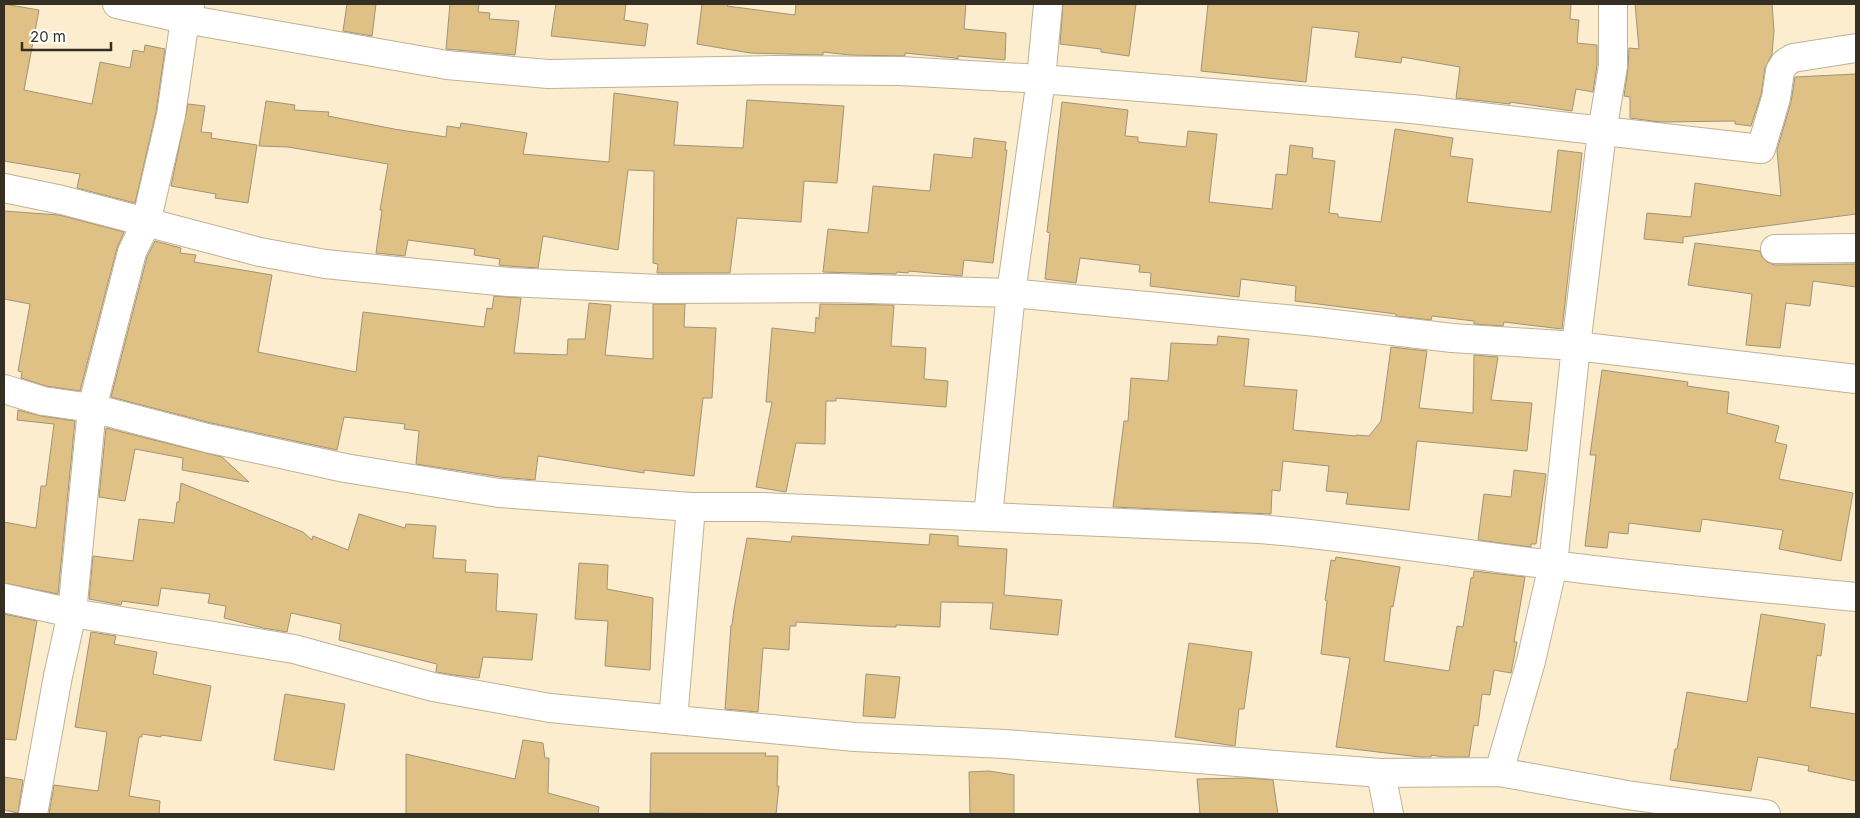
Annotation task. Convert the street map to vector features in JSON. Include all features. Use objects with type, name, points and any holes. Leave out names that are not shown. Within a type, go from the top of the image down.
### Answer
[{"type":"street","points":[[117,4],[187,11],[447,65],[548,74],[763,70],[880,71],[1041,79],[1412,109],[1761,149],[1776,98],[1780,71],[1785,63],[1793,58],[1856,48]]},
{"type":"street","points":[[988,516],[1011,293],[1041,79],[1048,4]]},
{"type":"street","points":[[1499,772],[1532,661],[1553,565],[1576,346],[1602,132],[1613,66],[1613,4]]},
{"type":"street","points":[[33,814],[58,676],[72,613],[92,408],[132,252],[146,223],[171,116],[187,11]]},
{"type":"street","points":[[4,188],[62,200],[260,252],[325,264],[508,282],[660,288],[836,288],[1011,293],[1317,322],[1452,338],[1576,346],[1856,379]]},
{"type":"street","points":[[1775,249],[1856,248]]},
{"type":"street","points":[[4,390],[43,401],[92,408],[207,438],[354,469],[499,493],[691,507],[761,507],[1259,529],[1331,535],[1553,565],[1682,580],[1856,597]]},
{"type":"street","points":[[673,720],[691,507]]},
{"type":"street","points":[[4,598],[72,613],[294,649],[432,687],[540,706],[855,737],[1035,746],[1381,773],[1499,772],[1627,795],[1766,814]]},
{"type":"street","points":[[1381,773],[1388,814]]},
{"type":"building","points":[[4,4],[39,10],[24,90],[92,104],[100,62],[130,68],[133,50],[144,52],[145,45],[165,49],[156,112],[135,203],[77,188],[80,174],[4,161]]},
{"type":"building","points":[[347,4],[376,4],[372,36],[343,31]]},
{"type":"building","points":[[450,4],[479,4],[478,12],[490,13],[489,19],[519,21],[515,55],[446,49]]},
{"type":"building","points":[[556,4],[626,4],[624,20],[648,24],[645,46],[551,36]]},
{"type":"building","points":[[702,4],[728,4],[727,6],[795,15],[796,4],[966,4],[964,29],[1006,33],[1005,60],[958,56],[958,59],[905,53],[905,56],[850,55],[823,52],[823,55],[750,53],[697,44]]},
{"type":"building","points":[[1063,4],[1136,4],[1129,56],[1101,52],[1101,49],[1060,44]]},
{"type":"building","points":[[1208,4],[1571,4],[1570,19],[1579,20],[1577,43],[1597,45],[1597,65],[1593,92],[1576,89],[1572,111],[1510,102],[1510,104],[1456,98],[1460,67],[1402,57],[1401,63],[1355,57],[1359,32],[1312,27],[1306,82],[1201,71]]},
{"type":"building","points":[[1635,4],[1772,4],[1774,31],[1772,54],[1765,68],[1761,95],[1751,126],[1735,124],[1735,121],[1660,122],[1630,118],[1630,97],[1624,96],[1629,48],[1639,49]]},
{"type":"building","points":[[1856,74],[1856,214],[1683,237],[1683,243],[1644,239],[1647,213],[1691,217],[1695,183],[1781,196],[1777,150],[1791,102],[1795,77]]},
{"type":"building","points":[[614,93],[678,102],[674,145],[743,148],[747,100],[844,106],[837,183],[804,181],[801,222],[737,218],[730,273],[657,273],[658,264],[653,263],[654,171],[628,170],[618,250],[543,236],[538,268],[499,265],[500,259],[474,255],[475,249],[408,240],[405,256],[376,253],[382,210],[380,210],[388,164],[288,147],[259,146],[266,101],[295,105],[294,110],[329,112],[328,116],[446,137],[447,126],[460,128],[461,123],[527,133],[523,154],[609,162]]},
{"type":"building","points":[[1062,102],[1128,110],[1125,136],[1138,137],[1138,142],[1186,147],[1188,131],[1217,134],[1209,202],[1272,209],[1276,174],[1287,175],[1290,145],[1313,148],[1312,158],[1335,161],[1329,213],[1338,214],[1338,217],[1381,222],[1395,129],[1453,138],[1450,156],[1473,159],[1467,202],[1551,212],[1558,150],[1582,153],[1562,329],[1504,322],[1503,326],[1474,324],[1474,321],[1432,316],[1431,320],[1295,301],[1296,286],[1241,279],[1239,297],[1150,286],[1151,273],[1139,272],[1140,265],[1080,258],[1076,283],[1045,279],[1050,233],[1047,232]]},
{"type":"building","points":[[188,104],[205,106],[201,132],[212,133],[211,138],[257,145],[248,203],[215,198],[216,194],[171,186]]},
{"type":"building","points":[[974,138],[1006,142],[1005,150],[1007,150],[993,263],[964,260],[962,276],[909,271],[908,273],[897,272],[896,274],[823,272],[828,229],[868,233],[873,186],[930,191],[934,154],[972,158]]},
{"type":"building","points":[[4,211],[59,215],[124,232],[117,248],[80,391],[46,386],[21,378],[22,372],[18,371],[30,304],[4,299]]},
{"type":"building","points":[[155,241],[181,248],[180,253],[196,255],[194,262],[272,275],[258,352],[356,372],[363,312],[484,327],[487,308],[492,309],[494,296],[521,298],[514,353],[567,355],[568,339],[585,339],[589,303],[611,305],[605,355],[653,359],[653,304],[685,304],[684,327],[716,328],[712,398],[703,398],[694,476],[644,470],[644,473],[538,456],[535,480],[501,477],[416,464],[419,431],[404,429],[405,424],[344,417],[337,450],[211,423],[111,397],[147,257]]},
{"type":"building","points":[[1695,243],[1760,251],[1762,257],[1767,262],[1775,265],[1856,264],[1856,287],[1813,281],[1810,306],[1786,303],[1780,348],[1746,345],[1752,294],[1688,285]]},
{"type":"building","points":[[820,304],[894,305],[891,346],[926,348],[924,379],[948,381],[946,407],[836,398],[836,401],[826,401],[825,444],[796,443],[786,492],[756,487],[772,402],[766,402],[772,328],[815,333],[816,317],[819,319]]},
{"type":"building","points":[[1218,336],[1249,339],[1244,386],[1297,390],[1293,430],[1356,436],[1369,436],[1381,421],[1391,347],[1427,351],[1419,408],[1473,413],[1474,355],[1498,357],[1491,400],[1532,403],[1527,451],[1417,441],[1409,510],[1346,504],[1348,493],[1326,491],[1329,466],[1283,461],[1280,491],[1272,490],[1271,514],[1113,507],[1124,421],[1128,421],[1131,378],[1168,381],[1171,343],[1217,345]]},
{"type":"building","points":[[1602,370],[1688,382],[1687,386],[1729,392],[1727,413],[1779,426],[1775,442],[1787,445],[1779,479],[1853,493],[1841,561],[1779,549],[1783,530],[1702,519],[1700,532],[1629,523],[1628,534],[1609,532],[1607,548],[1585,546],[1596,455],[1590,455]]},
{"type":"building","points":[[18,410],[41,416],[75,421],[58,594],[4,583],[4,522],[36,528],[41,486],[46,486],[54,424],[17,420]]},
{"type":"building","points":[[106,428],[222,457],[249,482],[182,470],[183,458],[135,449],[125,501],[99,497]]},
{"type":"building","points":[[1514,470],[1546,474],[1536,544],[1531,544],[1531,547],[1478,540],[1484,494],[1511,497]]},
{"type":"building","points":[[181,483],[303,532],[312,540],[313,536],[348,550],[359,514],[405,528],[406,524],[436,526],[433,558],[466,560],[465,572],[498,574],[496,611],[537,614],[532,660],[483,657],[479,678],[454,675],[436,672],[437,664],[339,640],[341,624],[291,613],[287,632],[224,618],[226,606],[208,603],[210,594],[161,588],[158,606],[122,601],[121,605],[89,599],[93,556],[133,561],[139,519],[174,523]]},
{"type":"building","points":[[930,534],[958,536],[958,546],[1007,549],[1004,595],[1062,600],[1058,635],[990,629],[993,603],[941,602],[940,627],[867,626],[796,622],[796,626],[790,626],[789,650],[763,648],[758,712],[725,709],[731,625],[747,538],[791,542],[792,536],[929,545]]},
{"type":"building","points":[[1336,557],[1400,567],[1393,607],[1391,606],[1384,661],[1449,671],[1457,626],[1463,627],[1471,578],[1473,578],[1474,571],[1525,577],[1514,642],[1517,642],[1511,673],[1494,670],[1490,695],[1482,694],[1478,726],[1474,725],[1469,757],[1431,755],[1431,757],[1420,757],[1336,747],[1350,658],[1321,654],[1327,601],[1325,600],[1331,560],[1335,561]]},
{"type":"building","points":[[579,563],[608,565],[607,589],[653,598],[650,670],[605,666],[608,621],[575,619]]},
{"type":"building","points":[[4,614],[37,621],[16,740],[4,739]]},
{"type":"building","points":[[1761,614],[1825,624],[1821,656],[1817,655],[1810,707],[1856,714],[1856,781],[1808,771],[1809,766],[1758,757],[1751,791],[1670,780],[1687,692],[1747,702]]},
{"type":"building","points":[[91,632],[116,636],[114,644],[157,652],[153,674],[211,686],[201,741],[161,735],[161,737],[142,734],[142,737],[139,737],[129,796],[160,801],[159,814],[49,814],[54,785],[98,791],[107,732],[75,727]]},
{"type":"building","points":[[1189,643],[1252,652],[1244,709],[1239,709],[1235,746],[1175,737]]},
{"type":"building","points":[[866,674],[900,677],[895,718],[863,716]]},
{"type":"building","points":[[285,694],[345,704],[334,770],[274,760]]},
{"type":"building","points":[[523,740],[543,743],[545,758],[549,758],[548,793],[599,807],[598,814],[406,814],[406,754],[515,779]]},
{"type":"building","points":[[651,753],[766,753],[765,756],[778,756],[777,786],[779,786],[776,814],[650,813]]},
{"type":"building","points":[[989,771],[1014,775],[1014,814],[970,814],[969,772]]},
{"type":"building","points":[[4,777],[23,780],[18,813],[4,810]]},
{"type":"building","points":[[1248,778],[1273,780],[1278,814],[1200,814],[1197,779]]}]
